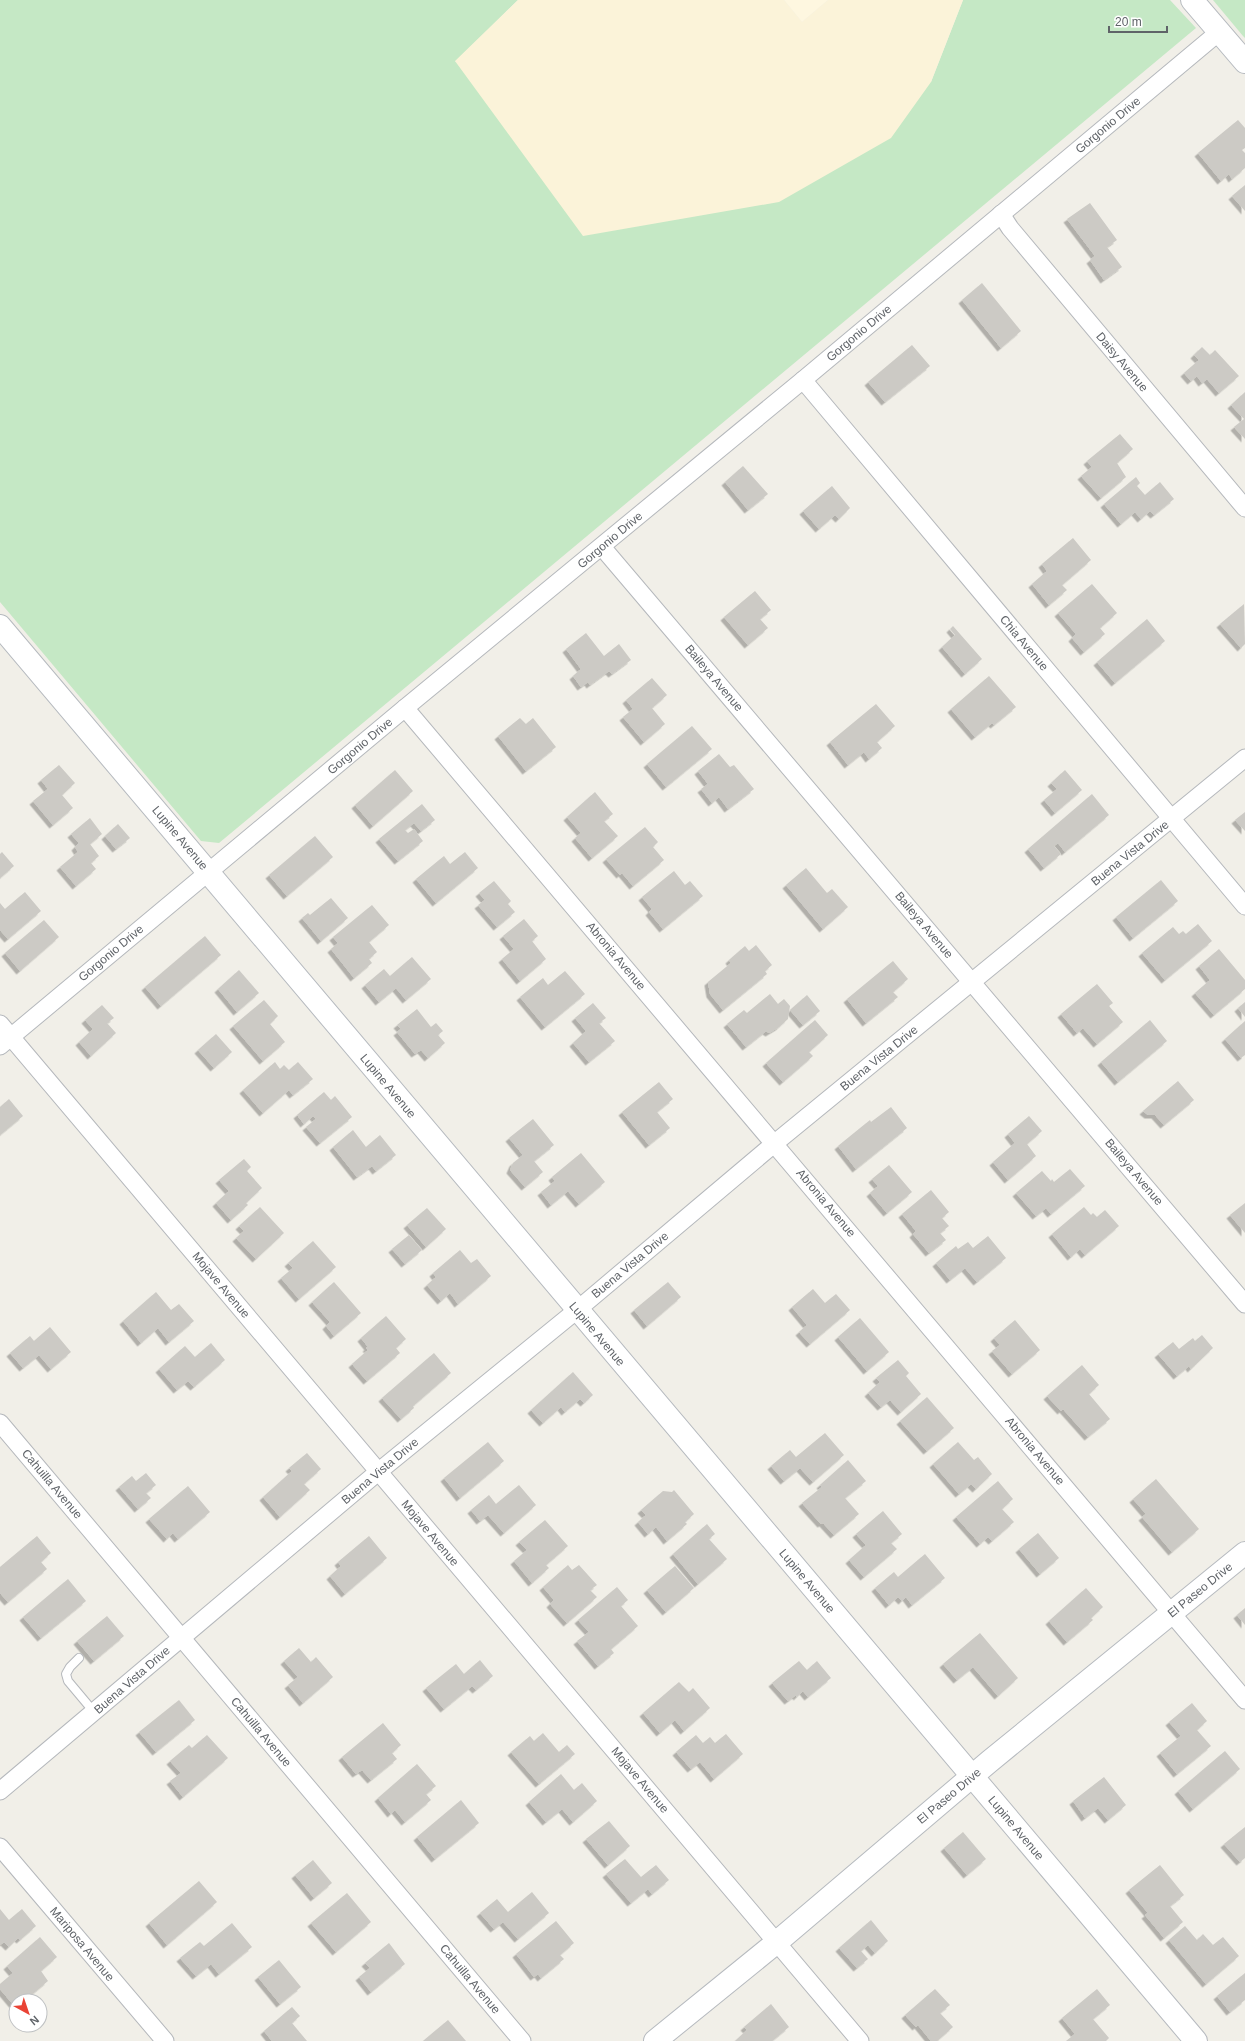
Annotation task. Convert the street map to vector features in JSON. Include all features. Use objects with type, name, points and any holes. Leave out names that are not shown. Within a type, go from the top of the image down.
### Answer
[{"type":"street","points":[[1192,0],[1245,62]]},
{"type":"street","name":"Gorgonio Drive","points":[[5,1041],[405,708],[803,380],[1219,32]]},
{"type":"street","name":"Daisy Avenue","points":[[1001,214],[1010,228],[1245,508]]},
{"type":"street","name":"Chia Avenue","points":[[803,380],[1245,906]]},
{"type":"street","name":"Baileya Avenue","points":[[602,547],[1245,1304]]},
{"type":"street","name":"Lupine Avenue","points":[[0,626],[1196,2041]]},
{"type":"street","name":"Abronia Avenue","points":[[405,708],[775,1143],[1245,1700]]},
{"type":"street","name":"Buena Vista Drive","points":[[0,1791],[378,1472],[577,1310],[775,1143],[1172,820],[1245,758]]},
{"type":"street","name":"Mojave Avenue","points":[[0,1024],[5,1041],[378,1472],[860,2041]]},
{"type":"street","name":"Cahuilla Avenue","points":[[0,1423],[522,2041]]},
{"type":"street","name":"El Paseo Drive","points":[[655,2041],[777,1942],[973,1776],[1245,1553]]},
{"type":"street","name":"Mariposa Avenue","points":[[0,1847],[164,2041]]},
{"type":"lane","points":[[79,1658],[70,1667],[66,1674],[68,1681],[94,1712]]},
{"type":"shaded area","points":[[784,0],[828,0],[802,22]]},
{"type":"green space","points":[[0,0],[518,0],[455,62],[931,82],[963,0],[1170,0],[1196,28],[219,843],[201,841],[0,602]]},
{"type":"green space","points":[[1213,0],[1245,0],[1245,38],[1243,36]]},
{"type":"sand","points":[[518,0],[784,0],[802,22],[828,0],[963,0],[931,82],[891,138],[779,202],[583,236],[455,61]]},
{"type":"building","points":[[1238,120],[1245,128],[1245,148],[1242,150],[1245,153],[1245,168],[1232,179],[1229,174],[1221,181],[1198,153]]},
{"type":"building","points":[[1245,185],[1245,211],[1232,196]]},
{"type":"building","points":[[1090,203],[1117,240],[1107,247],[1122,267],[1104,280],[1090,260],[1095,256],[1067,219]]},
{"type":"building","points":[[982,283],[1021,331],[1001,348],[962,300]]},
{"type":"building","points":[[912,345],[930,366],[885,402],[868,382]]},
{"type":"building","points":[[1202,347],[1210,355],[1215,350],[1239,376],[1219,393],[1207,379],[1202,383],[1197,376],[1191,381],[1184,373],[1199,360],[1194,355]]},
{"type":"building","points":[[1245,392],[1245,439],[1234,427],[1244,419],[1231,405]]},
{"type":"building","points":[[1120,434],[1133,449],[1117,463],[1126,477],[1101,498],[1081,476],[1092,467],[1087,461]]},
{"type":"building","points":[[743,466],[768,494],[748,510],[725,482]]},
{"type":"building","points":[[1136,477],[1140,483],[1137,486],[1145,495],[1160,482],[1174,499],[1154,515],[1150,511],[1141,519],[1135,512],[1121,524],[1104,504]]},
{"type":"building","points":[[832,486],[850,508],[839,519],[835,515],[819,529],[803,511]]},
{"type":"building","points":[[1073,538],[1091,560],[1062,585],[1067,590],[1049,605],[1032,584],[1047,571],[1042,564]]},
{"type":"building","points":[[1092,584],[1117,613],[1100,628],[1105,634],[1084,652],[1072,638],[1076,634],[1058,613]]},
{"type":"building","points":[[755,591],[771,610],[760,619],[768,628],[748,645],[724,617]]},
{"type":"building","points":[[1244,604],[1245,644],[1241,648],[1220,624]]},
{"type":"building","points":[[1147,619],[1165,641],[1115,683],[1097,662]]},
{"type":"building","points":[[953,626],[982,659],[965,674],[942,647],[955,635],[950,629]]},
{"type":"building","points":[[586,633],[604,656],[619,644],[631,660],[612,674],[609,671],[590,685],[588,682],[581,687],[573,676],[581,669],[566,649]]},
{"type":"building","points":[[989,676],[1016,707],[994,725],[992,723],[975,737],[951,709]]},
{"type":"building","points":[[652,678],[667,695],[652,708],[665,724],[644,742],[623,717],[633,709],[626,700]]},
{"type":"building","points":[[876,704],[895,726],[877,742],[882,748],[869,759],[864,752],[848,765],[830,742]]},
{"type":"building","points":[[520,718],[526,724],[533,718],[556,747],[526,771],[498,736]]},
{"type":"building","points":[[692,726],[712,749],[666,787],[647,764]]},
{"type":"building","points":[[719,754],[730,767],[734,765],[754,789],[728,809],[719,797],[712,803],[701,789],[708,784],[698,771]]},
{"type":"building","points":[[59,765],[75,783],[62,795],[73,808],[53,825],[33,801],[48,789],[41,780]]},
{"type":"building","points":[[395,770],[413,791],[373,826],[355,805]]},
{"type":"building","points":[[1065,770],[1082,790],[1055,813],[1044,800],[1057,789],[1051,783]]},
{"type":"building","points":[[595,792],[613,814],[604,821],[618,836],[592,858],[575,838],[581,833],[567,817]]},
{"type":"building","points":[[1092,794],[1109,815],[1065,852],[1058,843],[1054,846],[1061,854],[1044,868],[1028,849]]},
{"type":"building","points":[[422,804],[435,820],[421,831],[414,823],[405,830],[408,833],[414,829],[423,841],[398,861],[379,839]]},
{"type":"building","points":[[1245,812],[1245,831],[1235,820]]},
{"type":"building","points":[[90,818],[102,834],[90,844],[99,856],[91,863],[96,869],[76,886],[60,867],[78,852],[75,847],[79,843],[71,834]]},
{"type":"building","points":[[118,824],[130,838],[116,849],[105,836]]},
{"type":"building","points":[[645,827],[658,842],[653,847],[664,860],[633,886],[622,873],[620,875],[606,859]]},
{"type":"building","points":[[315,836],[333,857],[287,896],[269,875]]},
{"type":"building","points":[[2,852],[14,866],[0,878],[0,854]]},
{"type":"building","points":[[465,852],[478,868],[436,903],[416,879],[444,856],[450,864]]},
{"type":"building","points":[[806,868],[827,893],[832,889],[848,907],[823,929],[786,885]]},
{"type":"building","points":[[674,871],[685,885],[690,881],[703,896],[663,929],[649,912],[652,909],[642,897]]},
{"type":"building","points":[[1161,880],[1178,901],[1133,938],[1116,917]]},
{"type":"building","points":[[494,881],[511,901],[508,904],[515,912],[497,927],[478,905],[485,900],[479,893]]},
{"type":"building","points":[[25,892],[41,911],[8,939],[0,930],[0,903],[5,909]]},
{"type":"building","points":[[331,898],[348,918],[321,941],[302,918],[308,913],[310,915]]},
{"type":"building","points":[[372,905],[389,925],[369,942],[377,952],[369,959],[372,963],[354,978],[331,949],[338,943],[333,937]]},
{"type":"building","points":[[524,919],[538,936],[532,941],[546,959],[520,981],[502,959],[514,949],[503,936]]},
{"type":"building","points":[[44,920],[59,937],[20,971],[5,953]]},
{"type":"building","points":[[1198,924],[1212,941],[1165,980],[1142,953],[1173,927],[1179,934],[1183,931],[1186,934]]},
{"type":"building","points":[[205,936],[221,955],[161,1006],[145,987]]},
{"type":"building","points":[[756,945],[772,965],[765,971],[767,974],[723,1010],[710,994],[708,982],[731,963],[729,960],[745,946],[749,951]]},
{"type":"building","points":[[1219,949],[1245,980],[1245,989],[1214,1015],[1195,993],[1210,980],[1199,966]]},
{"type":"building","points":[[412,957],[431,979],[406,1000],[396,988],[379,1002],[365,985],[384,969],[390,976]]},
{"type":"building","points":[[893,961],[908,979],[893,992],[898,997],[866,1023],[847,999]]},
{"type":"building","points":[[239,970],[259,993],[237,1012],[218,989]]},
{"type":"building","points":[[565,971],[585,994],[545,1027],[520,997],[543,978],[548,985]]},
{"type":"building","points":[[1097,984],[1113,1003],[1109,1006],[1123,1022],[1097,1044],[1083,1028],[1077,1033],[1061,1014]]},
{"type":"building","points":[[770,994],[778,1004],[784,999],[790,1006],[788,1019],[769,1033],[766,1031],[746,1047],[727,1024],[744,1010],[747,1013]]},
{"type":"building","points":[[807,995],[820,1011],[803,1025],[790,1010]]},
{"type":"building","points":[[264,1000],[278,1016],[270,1024],[285,1042],[263,1061],[233,1026]]},
{"type":"building","points":[[1245,1002],[1245,1017],[1238,1008]]},
{"type":"building","points":[[593,1003],[606,1018],[599,1023],[615,1041],[589,1062],[573,1043],[586,1031],[575,1018]]},
{"type":"building","points":[[102,1005],[114,1018],[107,1023],[116,1033],[91,1056],[79,1042],[93,1029],[85,1020]]},
{"type":"building","points":[[417,1009],[431,1027],[436,1023],[443,1031],[438,1035],[445,1043],[428,1058],[421,1050],[415,1054],[397,1032],[401,1029],[397,1025]]},
{"type":"building","points":[[815,1020],[828,1035],[809,1052],[813,1056],[783,1082],[766,1063]]},
{"type":"building","points":[[1150,1020],[1167,1041],[1118,1082],[1101,1062]]},
{"type":"building","points":[[1245,1021],[1245,1055],[1241,1058],[1225,1039]]},
{"type":"building","points":[[216,1034],[232,1052],[214,1068],[198,1050]]},
{"type":"building","points":[[275,1062],[280,1069],[284,1065],[289,1070],[298,1062],[313,1079],[293,1095],[289,1090],[263,1113],[243,1090]]},
{"type":"building","points":[[1178,1081],[1194,1100],[1164,1125],[1155,1115],[1148,1115],[1143,1111]]},
{"type":"building","points":[[659,1082],[673,1099],[657,1112],[670,1128],[649,1145],[622,1112]]},
{"type":"building","points":[[324,1092],[331,1100],[335,1096],[352,1117],[320,1143],[306,1127],[316,1119],[313,1116],[304,1124],[297,1115]]},
{"type":"building","points":[[9,1099],[23,1116],[0,1135],[0,1107]]},
{"type":"building","points":[[891,1107],[907,1128],[856,1169],[838,1146],[870,1120],[871,1122]]},
{"type":"building","points":[[1029,1116],[1042,1131],[1027,1144],[1036,1156],[1008,1180],[993,1162],[1015,1143],[1008,1134]]},
{"type":"building","points":[[533,1119],[554,1145],[534,1161],[543,1172],[525,1187],[510,1170],[513,1163],[523,1155],[509,1138]]},
{"type":"building","points":[[353,1130],[366,1147],[380,1135],[396,1155],[376,1171],[372,1166],[357,1177],[333,1147]]},
{"type":"building","points":[[581,1153],[605,1182],[579,1204],[568,1191],[551,1205],[541,1192],[555,1181],[552,1177]]},
{"type":"building","points":[[244,1159],[251,1167],[247,1171],[262,1188],[246,1203],[248,1205],[231,1220],[216,1203],[229,1191],[219,1180]]},
{"type":"building","points":[[889,1165],[912,1192],[887,1213],[870,1193],[878,1186],[872,1179]]},
{"type":"building","points":[[1070,1169],[1085,1186],[1051,1214],[1046,1208],[1036,1216],[1016,1193],[1042,1171],[1051,1181],[1052,1179],[1054,1182]]},
{"type":"building","points":[[931,1190],[949,1212],[942,1218],[949,1226],[940,1233],[946,1240],[929,1253],[913,1234],[916,1231],[902,1214]]},
{"type":"building","points":[[1245,1203],[1245,1233],[1230,1215]]},
{"type":"building","points":[[260,1207],[284,1233],[256,1259],[236,1238],[244,1231],[239,1226]]},
{"type":"building","points":[[1084,1207],[1091,1215],[1093,1213],[1097,1217],[1105,1210],[1119,1226],[1085,1255],[1080,1249],[1071,1257],[1052,1234]]},
{"type":"building","points":[[427,1208],[446,1229],[426,1247],[407,1225]]},
{"type":"building","points":[[409,1235],[422,1250],[405,1264],[392,1249]]},
{"type":"building","points":[[988,1236],[1006,1258],[977,1282],[965,1268],[950,1280],[936,1263],[956,1246],[958,1249],[968,1242],[973,1248]]},
{"type":"building","points":[[313,1241],[336,1267],[299,1299],[281,1278],[293,1268],[288,1263]]},
{"type":"building","points":[[460,1250],[471,1263],[477,1259],[491,1276],[458,1304],[450,1293],[441,1301],[427,1285],[436,1277],[433,1273]]},
{"type":"building","points":[[334,1282],[361,1313],[334,1336],[326,1326],[330,1322],[312,1302]]},
{"type":"building","points":[[668,1282],[681,1297],[647,1326],[634,1310]]},
{"type":"building","points":[[813,1289],[825,1303],[836,1294],[850,1310],[810,1344],[799,1332],[807,1325],[792,1307]]},
{"type":"building","points":[[156,1292],[171,1310],[179,1304],[194,1321],[169,1342],[158,1328],[141,1343],[123,1321]]},
{"type":"building","points":[[386,1316],[406,1339],[396,1348],[400,1353],[367,1381],[352,1364],[368,1350],[366,1348],[368,1347],[361,1338]]},
{"type":"building","points":[[860,1318],[889,1352],[867,1371],[838,1337]]},
{"type":"building","points":[[1015,1320],[1040,1350],[1012,1374],[992,1351],[1000,1345],[994,1338]]},
{"type":"building","points":[[50,1327],[71,1352],[51,1369],[39,1355],[23,1368],[10,1353],[30,1336],[34,1341]]},
{"type":"building","points":[[1202,1335],[1213,1348],[1191,1369],[1189,1366],[1177,1376],[1158,1354],[1173,1342],[1179,1349],[1193,1338],[1195,1341]]},
{"type":"building","points":[[211,1343],[225,1360],[194,1387],[188,1381],[177,1390],[159,1369],[185,1346],[195,1357]]},
{"type":"building","points":[[434,1353],[451,1373],[413,1406],[414,1408],[401,1419],[382,1398]]},
{"type":"building","points":[[898,1360],[909,1373],[906,1376],[921,1394],[901,1412],[890,1400],[881,1407],[868,1393],[880,1382],[876,1378]]},
{"type":"building","points":[[1082,1365],[1099,1385],[1089,1394],[1110,1419],[1088,1437],[1063,1409],[1061,1411],[1047,1396]]},
{"type":"building","points":[[573,1372],[593,1395],[584,1403],[580,1399],[565,1412],[561,1407],[543,1423],[531,1410]]},
{"type":"building","points":[[927,1397],[954,1428],[927,1451],[900,1421]]},
{"type":"building","points":[[825,1433],[844,1455],[813,1482],[800,1468],[784,1481],[771,1466],[790,1450],[796,1457]]},
{"type":"building","points":[[488,1442],[504,1461],[460,1498],[444,1478]]},
{"type":"building","points":[[958,1442],[974,1460],[978,1457],[992,1474],[976,1489],[971,1484],[959,1494],[933,1464]]},
{"type":"building","points":[[307,1453],[321,1469],[304,1484],[310,1490],[280,1517],[263,1497],[292,1471],[289,1468]]},
{"type":"building","points":[[848,1460],[866,1481],[845,1498],[859,1514],[834,1535],[823,1523],[821,1524],[802,1503],[822,1487],[820,1485]]},
{"type":"building","points":[[146,1473],[156,1485],[146,1493],[151,1498],[138,1509],[119,1487],[132,1476],[136,1481]]},
{"type":"building","points":[[1156,1479],[1199,1529],[1172,1552],[1142,1517],[1146,1514],[1133,1499]]},
{"type":"building","points":[[998,1481],[1013,1499],[1002,1509],[1014,1522],[992,1541],[988,1537],[980,1544],[956,1517]]},
{"type":"building","points":[[519,1485],[536,1505],[504,1533],[488,1515],[480,1521],[471,1510],[489,1495],[496,1504]]},
{"type":"building","points":[[188,1486],[210,1512],[178,1539],[173,1533],[167,1539],[149,1519]]},
{"type":"building","points":[[674,1490],[694,1514],[685,1522],[687,1524],[667,1541],[656,1527],[648,1534],[638,1522],[646,1515],[641,1510],[663,1491],[672,1492]]},
{"type":"building","points":[[883,1511],[902,1534],[891,1543],[897,1549],[864,1577],[849,1560],[866,1545],[856,1534]]},
{"type":"building","points":[[545,1520],[568,1546],[546,1565],[549,1568],[532,1583],[514,1561],[527,1550],[519,1542]]},
{"type":"building","points":[[707,1524],[715,1534],[709,1539],[727,1559],[698,1584],[673,1554]]},
{"type":"building","points":[[1038,1533],[1059,1558],[1040,1574],[1019,1549]]},
{"type":"building","points":[[37,1536],[51,1553],[41,1562],[47,1569],[8,1602],[0,1593],[0,1567]]},
{"type":"building","points":[[369,1536],[387,1558],[345,1594],[330,1576],[341,1566],[338,1562]]},
{"type":"building","points":[[925,1554],[945,1578],[912,1605],[906,1597],[902,1601],[898,1597],[889,1605],[875,1588],[894,1572],[898,1577]]},
{"type":"building","points":[[568,1565],[572,1570],[579,1565],[597,1585],[590,1590],[597,1597],[567,1623],[550,1604],[554,1600],[543,1587]]},
{"type":"building","points":[[675,1566],[694,1588],[666,1612],[647,1590]]},
{"type":"building","points":[[68,1579],[86,1601],[41,1638],[23,1617]]},
{"type":"building","points":[[617,1587],[628,1600],[621,1606],[638,1626],[611,1649],[614,1653],[598,1666],[577,1641],[589,1632],[578,1620]]},
{"type":"building","points":[[1086,1588],[1103,1607],[1091,1618],[1093,1620],[1067,1642],[1049,1621]]},
{"type":"building","points":[[1245,1608],[1245,1625],[1237,1615]]},
{"type":"building","points":[[107,1616],[124,1636],[94,1661],[77,1641]]},
{"type":"building","points":[[980,1633],[1018,1678],[998,1696],[973,1667],[957,1680],[943,1664]]},
{"type":"building","points":[[299,1648],[311,1662],[316,1657],[333,1677],[303,1703],[288,1685],[298,1677],[284,1661]]},
{"type":"building","points":[[480,1660],[493,1676],[476,1690],[472,1686],[444,1709],[426,1688],[456,1664],[464,1674]]},
{"type":"building","points":[[799,1661],[807,1670],[817,1661],[831,1678],[808,1697],[803,1691],[797,1697],[796,1695],[788,1701],[772,1683]]},
{"type":"building","points":[[679,1682],[689,1692],[693,1688],[710,1708],[684,1731],[675,1720],[660,1733],[643,1713]]},
{"type":"building","points":[[179,1700],[195,1720],[156,1752],[139,1732]]},
{"type":"building","points":[[1192,1703],[1207,1721],[1197,1730],[1211,1746],[1177,1774],[1160,1753],[1181,1736],[1169,1722]]},
{"type":"building","points":[[383,1723],[401,1745],[392,1753],[397,1759],[371,1780],[362,1770],[356,1774],[342,1757]]},
{"type":"building","points":[[543,1733],[559,1752],[567,1745],[575,1754],[539,1784],[511,1752],[530,1736],[534,1741]]},
{"type":"building","points":[[726,1734],[743,1754],[714,1779],[700,1762],[691,1769],[676,1752],[696,1735],[703,1743],[710,1737],[715,1743]]},
{"type":"building","points":[[207,1735],[228,1758],[183,1797],[170,1781],[181,1773],[170,1761],[189,1745],[192,1748]]},
{"type":"building","points":[[1225,1751],[1240,1769],[1193,1809],[1178,1791]]},
{"type":"building","points":[[417,1764],[436,1786],[426,1794],[431,1800],[405,1822],[395,1810],[391,1814],[378,1798]]},
{"type":"building","points":[[561,1774],[574,1790],[582,1783],[597,1801],[573,1822],[562,1809],[546,1822],[529,1802]]},
{"type":"building","points":[[1104,1777],[1126,1805],[1108,1820],[1098,1808],[1085,1818],[1073,1801]]},
{"type":"building","points":[[461,1800],[479,1823],[435,1859],[417,1837]]},
{"type":"building","points":[[609,1821],[630,1846],[608,1865],[586,1839]]},
{"type":"building","points":[[1245,1827],[1245,1858],[1240,1862],[1224,1844]]},
{"type":"building","points":[[963,1832],[986,1859],[967,1875],[944,1848]]},
{"type":"building","points":[[625,1859],[641,1877],[656,1865],[669,1880],[652,1894],[648,1889],[631,1903],[606,1874]]},
{"type":"building","points":[[313,1860],[332,1883],[314,1898],[295,1875]]},
{"type":"building","points":[[1160,1865],[1184,1895],[1170,1906],[1183,1922],[1164,1938],[1145,1915],[1148,1913],[1129,1890]]},
{"type":"building","points":[[199,1881],[217,1902],[167,1945],[149,1923]]},
{"type":"building","points":[[532,1892],[549,1913],[518,1939],[503,1922],[494,1929],[480,1913],[497,1899],[508,1912]]},
{"type":"building","points":[[347,1893],[371,1922],[336,1952],[311,1923]]},
{"type":"building","points":[[0,1909],[9,1920],[22,1909],[36,1926],[20,1940],[18,1938],[9,1947],[4,1942],[0,1945]]},
{"type":"building","points":[[871,1920],[888,1941],[875,1953],[868,1945],[861,1951],[868,1959],[857,1968],[839,1948]]},
{"type":"building","points":[[556,1921],[574,1943],[560,1955],[564,1959],[541,1978],[538,1974],[534,1977],[516,1954]]},
{"type":"building","points":[[232,1923],[252,1947],[219,1974],[211,1964],[196,1976],[180,1958],[200,1942],[204,1946]]},
{"type":"building","points":[[1185,1926],[1197,1940],[1203,1934],[1213,1945],[1223,1937],[1239,1956],[1206,1984],[1169,1940]]},
{"type":"building","points":[[40,1937],[57,1957],[41,1971],[48,1981],[34,1993],[8,1993],[8,1998],[0,1989],[0,1984],[13,1973],[7,1966]]},
{"type":"building","points":[[389,1943],[405,1964],[371,1992],[359,1977],[370,1968],[365,1963]]},
{"type":"building","points":[[279,1960],[301,1987],[280,2004],[258,1977]]},
{"type":"building","points":[[1245,1973],[1245,2000],[1230,2012],[1217,1996]]},
{"type":"building","points":[[935,1989],[950,2005],[940,2013],[953,2027],[937,2041],[931,2041],[918,2025],[916,2027],[905,2015]]},
{"type":"building","points":[[1097,1989],[1110,2005],[1093,2019],[1109,2038],[1106,2041],[1066,2041],[1075,2034],[1062,2018]]},
{"type":"building","points":[[771,2004],[789,2027],[772,2041],[735,2041],[747,2030],[744,2027]]},
{"type":"building","points":[[292,2007],[300,2016],[292,2023],[307,2041],[272,2041],[264,2031]]},
{"type":"building","points":[[448,2020],[466,2041],[423,2041]]}]
